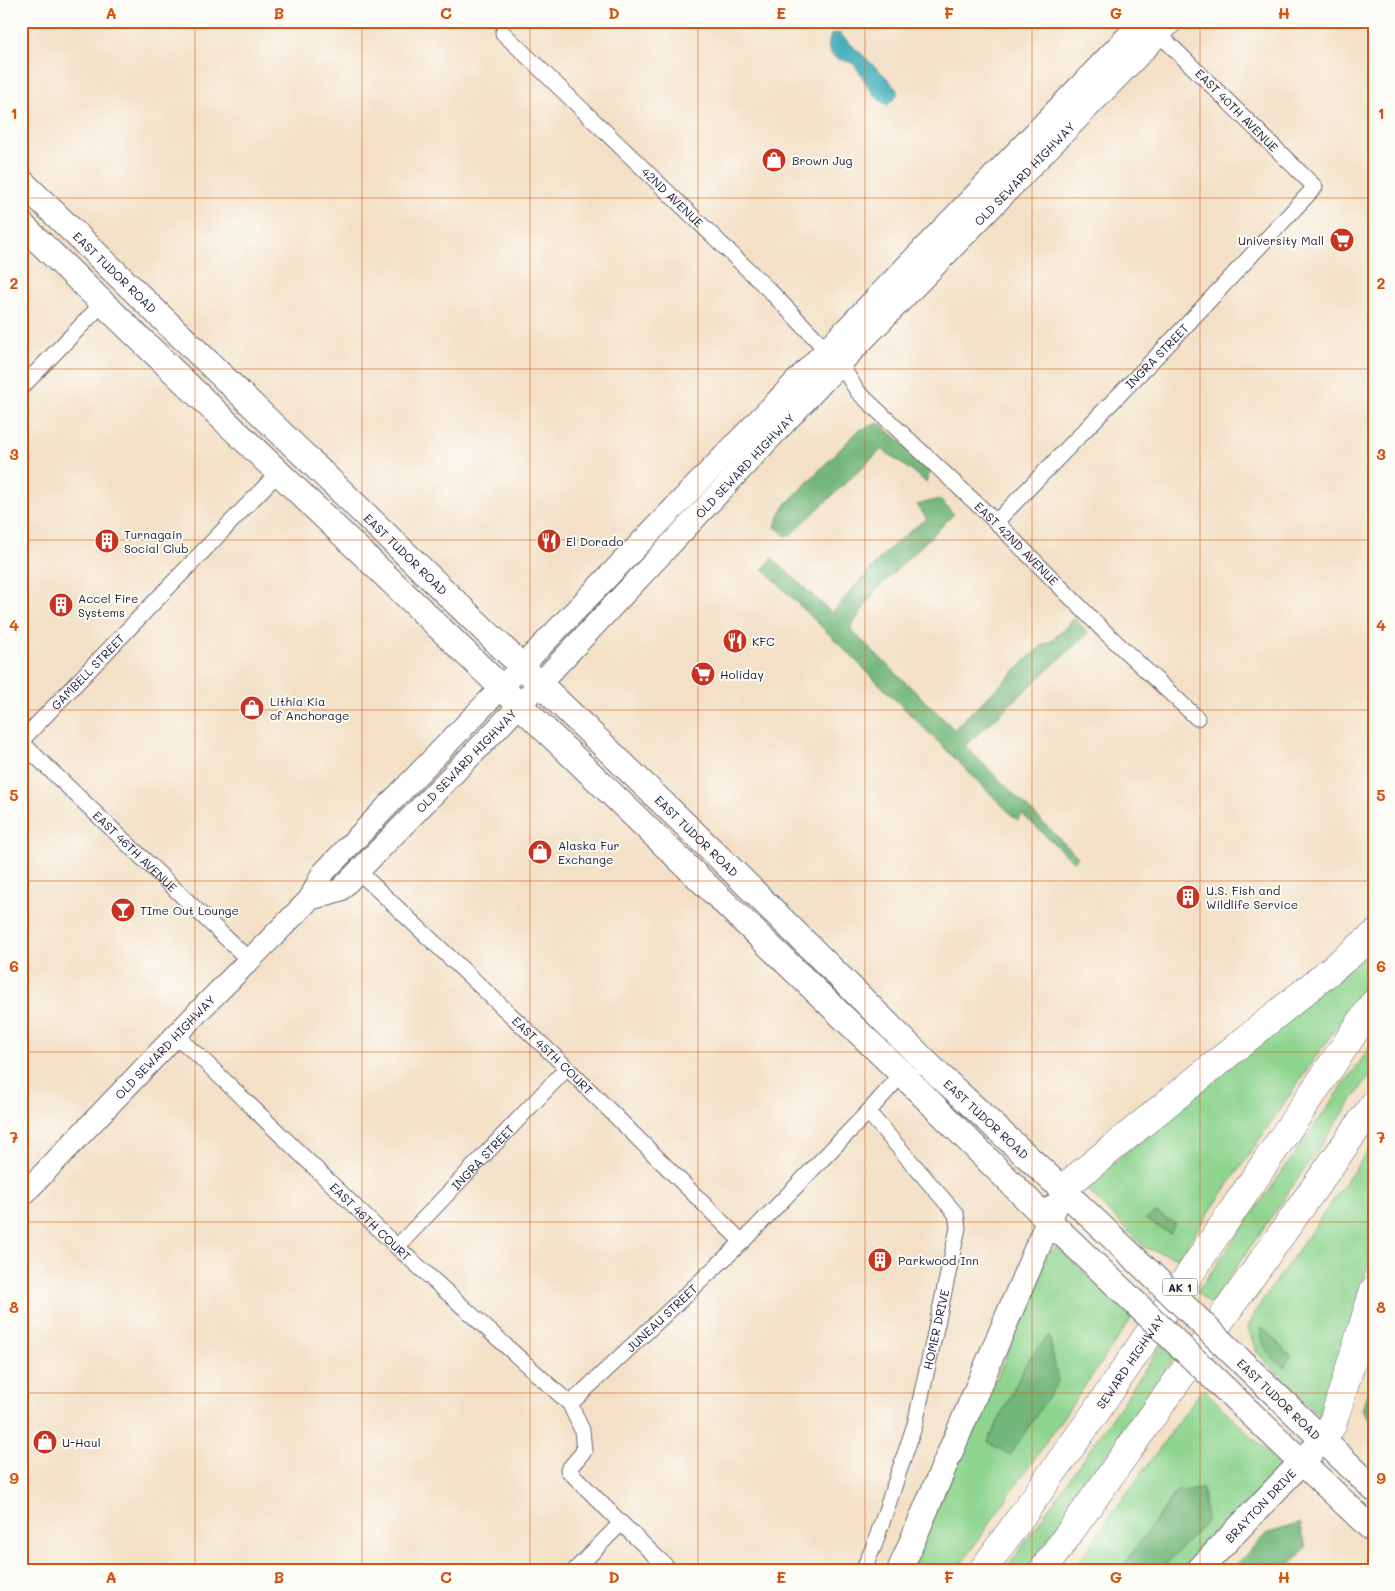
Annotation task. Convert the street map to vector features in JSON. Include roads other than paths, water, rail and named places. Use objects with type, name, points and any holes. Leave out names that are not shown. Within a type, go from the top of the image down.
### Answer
[{"type":"highway","points":[[1062,1189],[1374,935]]},
{"type":"highway","name":"SEWARD HIGHWAY","points":[[983,1570],[1092,1416],[1374,1003]]},
{"type":"highway","points":[[1043,1570],[1374,1104]]},
{"type":"highway","points":[[1322,1440],[1332,1425],[1374,1290]]},
{"type":"main road","name":"OLD SEWARD HIGHWAY","points":[[310,899],[340,890],[520,705],[833,357],[1142,21]]},
{"type":"main road","name":"OLD SEWARD HIGHWAY","points":[[21,1197],[310,899],[322,874],[522,665],[833,357],[1159,26]]},
{"type":"main road","name":"EAST TUDOR ROAD","points":[[21,182],[522,665],[939,1075],[1062,1189],[1374,1489]]},
{"type":"main road","points":[[21,224],[902,1074],[1049,1221],[1374,1531]]},
{"type":"main road","points":[[900,1570],[1062,1189]]},
{"type":"main road","name":"BRAYTON DRIVE","points":[[1199,1570],[1322,1440]]},
{"type":"street","name":"EAST 40TH AVENUE","points":[[1159,26],[1315,187]]},
{"type":"street","name":"42ND AVENUE","points":[[503,33],[772,292],[833,357]]},
{"type":"street","name":"INGRA STREET","points":[[996,522],[1177,335],[1315,187]]},
{"type":"street","points":[[21,388],[103,303]]},
{"type":"street","name":"EAST 42ND AVENUE","points":[[833,357],[858,392],[996,522],[1101,628],[1197,718]]},
{"type":"street","name":"GAMBELL STREET","points":[[21,741],[278,472]]},
{"type":"street","name":"EAST 46TH AVENUE","points":[[21,741],[249,960]]},
{"type":"street","name":"EAST 45TH COURT","points":[[358,871],[567,1068],[742,1242]]},
{"type":"street","name":"EAST 46TH COURT","points":[[176,1036],[204,1060],[397,1247],[570,1404]]},
{"type":"street","name":"INGRA STREET","points":[[397,1247],[567,1068]]},
{"type":"street","name":"JUNEAU STREET","points":[[570,1404],[742,1242],[868,1112],[902,1074]]},
{"type":"street","name":"HOMER DRIVE","points":[[864,1570],[874,1546],[914,1424],[958,1228],[956,1214],[868,1112]]},
{"type":"street","points":[[570,1404],[582,1430],[584,1451],[568,1470],[670,1570]]},
{"type":"street","points":[[576,1570],[622,1523]]},
{"type":"water","points":[[835,33],[840,34],[888,79],[897,90],[897,96],[888,105],[868,87],[854,65],[831,54],[829,42],[831,35]]},
{"type":"place","name":"Brown Jug","points":[[774,160]]},
{"type":"place","name":"University Mall","points":[[1342,240]]},
{"type":"place","name":"Turnagain Social Club","points":[[107,541]]},
{"type":"place","name":"El Dorado","points":[[549,541]]},
{"type":"place","name":"Accel Fire Systems","points":[[61,605]]},
{"type":"place","name":"KFC","points":[[735,641]]},
{"type":"place","name":"Holiday","points":[[703,674]]},
{"type":"place","name":"Lithia Kia of Anchorage","points":[[252,708]]},
{"type":"place","name":"Alaska Fur Exchange","points":[[540,852]]},
{"type":"place","name":"U.S. Fish and Wildlife Service","points":[[1188,897]]},
{"type":"place","name":"TIme Out Lounge","points":[[123,910]]},
{"type":"place","name":"Parkwood Inn","points":[[880,1260]]},
{"type":"place","name":"U-Haul","points":[[45,1442]]}]
